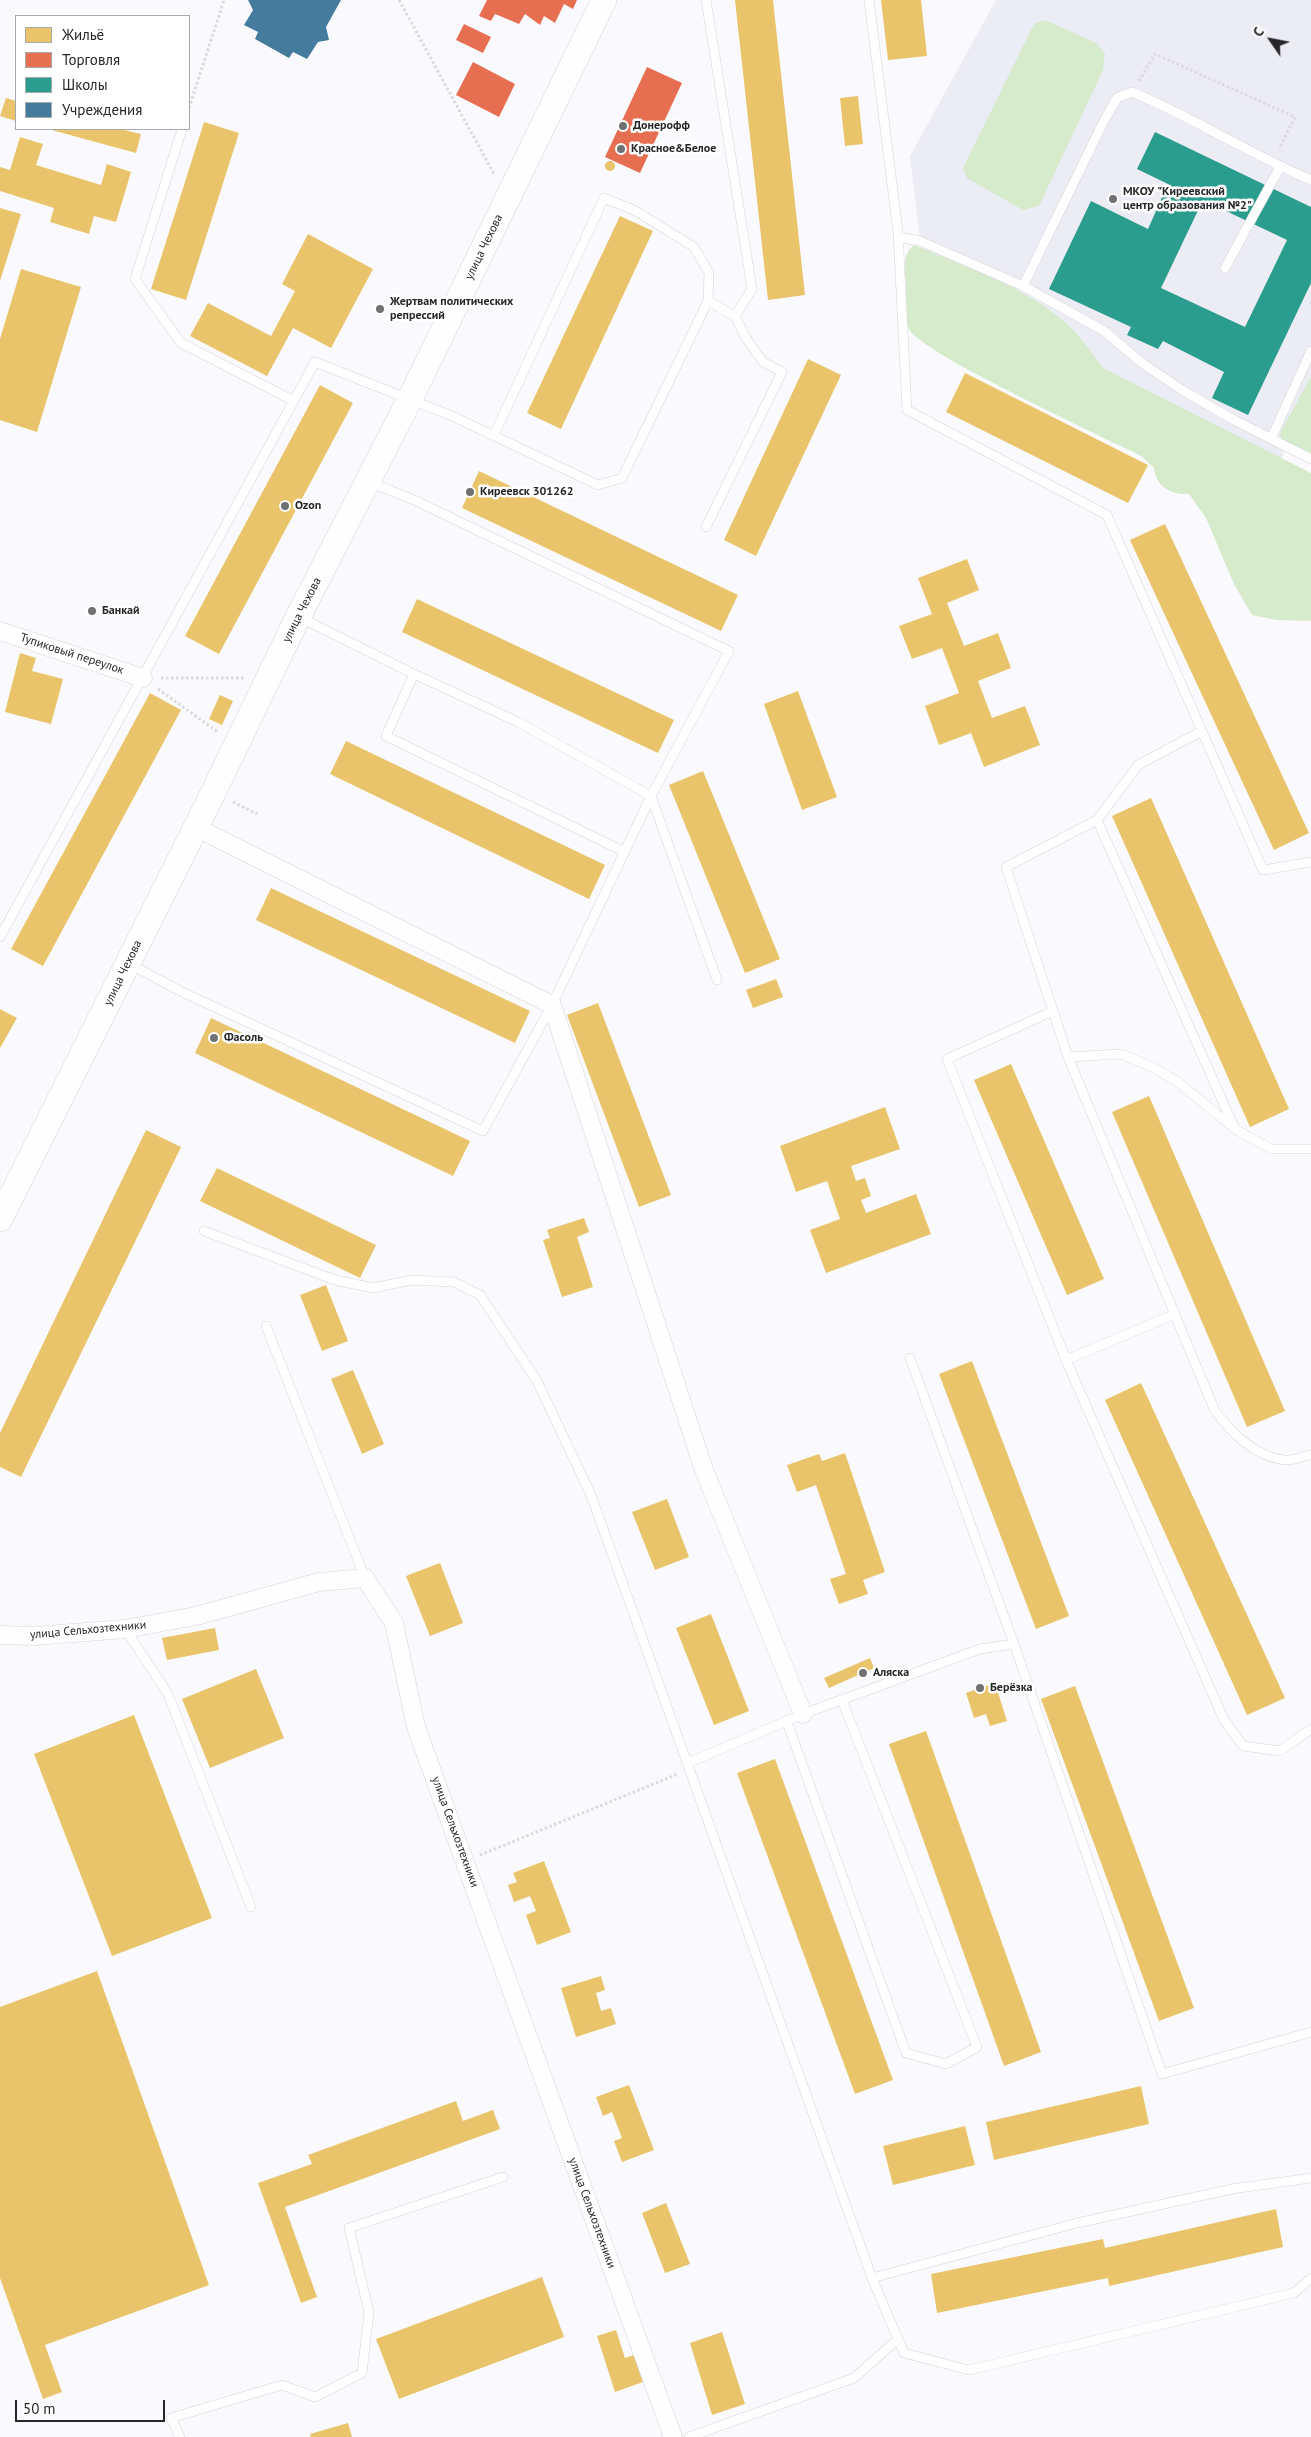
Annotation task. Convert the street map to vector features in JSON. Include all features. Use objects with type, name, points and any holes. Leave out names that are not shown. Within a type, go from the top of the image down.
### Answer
[{"type":"main road","name":"улица Чехова","points":[[0,1219],[298,617],[410,400],[604,0]]},
{"type":"street","name":"Тупиковый переулок","points":[[0,631],[143,678]]},
{"type":"street","points":[[195,826],[552,1004],[704,1470],[803,1714]]},
{"type":"street","name":"улица Сельхозтехники","points":[[0,1635],[36,1636],[125,1629],[196,1616],[319,1582],[365,1578],[394,1623],[416,1727],[673,2437]]},
{"type":"lane","points":[[706,0],[752,289],[735,316]]},
{"type":"lane","points":[[869,0],[898,237],[908,410],[1107,515],[1263,870],[1311,862]]},
{"type":"lane","points":[[1023,286],[1104,121],[1117,98],[1132,92],[1169,108],[1276,164],[1311,180]]},
{"type":"lane","points":[[182,130],[134,280],[181,343],[294,401]]},
{"type":"lane","points":[[1224,268],[1276,164]]},
{"type":"lane","points":[[0,937],[315,362],[494,435],[598,485],[622,478],[708,301],[709,273],[694,246],[634,210],[604,198],[494,435]]},
{"type":"lane","points":[[898,237],[920,241],[1023,286],[1104,331],[1142,363],[1182,390],[1311,459]]},
{"type":"lane","points":[[706,527],[782,372],[763,362],[746,338],[735,316],[708,301]]},
{"type":"lane","points":[[1271,439],[1311,351]]},
{"type":"lane","points":[[128,963],[180,991],[483,1130],[552,1004],[652,796],[729,651],[412,500],[368,481]]},
{"type":"lane","points":[[298,617],[518,722],[652,796],[717,980]]},
{"type":"lane","points":[[414,674],[386,736],[625,852]]},
{"type":"lane","points":[[1202,731],[1138,765],[1097,820],[1006,868],[1068,1057],[1215,1411],[1229,1430],[1260,1453],[1285,1461],[1311,1455]]},
{"type":"lane","points":[[1097,820],[1235,1129]]},
{"type":"lane","points":[[1053,1011],[947,1059],[1066,1360],[1224,1720],[1243,1746],[1280,1751],[1311,1729]]},
{"type":"lane","points":[[1068,1057],[1121,1054],[1150,1066],[1178,1082],[1235,1129],[1271,1149],[1311,1149]]},
{"type":"lane","points":[[204,1231],[335,1280],[373,1288],[412,1280],[454,1282],[480,1295],[537,1381],[591,1495],[872,2278],[904,2353],[969,2370],[1294,2293],[1311,2278]]},
{"type":"lane","points":[[1066,1360],[1175,1314]]},
{"type":"lane","points":[[266,1326],[365,1578]]},
{"type":"lane","points":[[910,1358],[1014,1644],[1162,2074],[1311,2032]]},
{"type":"lane","points":[[125,1629],[168,1694],[251,1907]]},
{"type":"lane","points":[[689,1766],[803,1714],[980,1649],[1014,1644]]},
{"type":"lane","points":[[787,1722],[906,2053],[946,2064],[977,2047],[842,1700]]},
{"type":"lane","points":[[180,2437],[171,2418],[282,2385],[315,2397],[362,2373],[369,2312],[350,2228],[503,2177]]},
{"type":"lane","points":[[872,2278],[1077,2222],[1232,2189],[1311,2178]]},
{"type":"lane","points":[[689,2437],[854,2378],[898,2339]]},
{"type":"path","points":[[190,105],[224,0]]},
{"type":"path","points":[[399,0],[496,177]]},
{"type":"path","points":[[1132,92],[1154,54],[1296,118],[1276,164]]},
{"type":"path","points":[[143,678],[248,678]]},
{"type":"path","points":[[143,678],[221,734]]},
{"type":"path","points":[[466,1861],[689,1766]]},
{"type":"shaded area","name":"МКОУ \"Киреевский центр образования №2\"","points":[[996,0],[1311,0],[1311,397],[1278,466],[926,290],[910,156]]},
{"type":"green space","points":[[1045,20],[1096,43],[1105,54],[1103,70],[1039,206],[1023,210],[967,178],[963,168],[1034,24]]},
{"type":"green space","points":[[914,245],[994,278],[1033,299],[1067,324],[1103,368],[1311,473],[1311,621],[1276,620],[1252,615],[1234,584],[1206,518],[1189,494],[1176,493],[1161,485],[1155,475],[1154,468],[1141,456],[1016,395],[921,341],[909,329],[905,313],[905,263],[910,249]]},
{"type":"green space","points":[[1311,377],[1311,453],[1283,440],[1280,436]]},
{"type":"building: Жильё","points":[[735,0],[773,0],[805,295],[768,300]]},
{"type":"building: Жильё","points":[[881,0],[921,0],[927,56],[888,60]]},
{"type":"building: Жильё","points":[[858,96],[863,144],[845,146],[840,98]]},
{"type":"building: Жильё","points":[[6,98],[15,101],[15,121],[0,116]]},
{"type":"building: Жильё","points":[[204,122],[239,133],[186,300],[151,289]]},
{"type":"building: Жильё","points":[[52,130],[124,130],[141,134],[136,153]]},
{"type":"building: Жильё","points":[[20,137],[43,144],[36,165],[101,185],[107,164],[131,172],[116,222],[94,216],[89,234],[50,222],[54,208],[0,191],[0,167],[10,170]]},
{"type":"building: Жильё","points":[[608,161],[612,161],[615,166],[614,170],[608,171],[605,168],[605,164]]},
{"type":"building: Жильё","points":[[0,208],[21,214],[0,281]]},
{"type":"building: Жильё","points":[[620,216],[653,231],[561,429],[527,413]]},
{"type":"building: Жильё","points":[[308,234],[373,269],[331,348],[293,328],[267,376],[190,336],[208,303],[271,336],[295,291],[282,284]]},
{"type":"building: Жильё","points":[[21,269],[81,287],[37,432],[0,420],[0,339]]},
{"type":"building: Жильё","points":[[808,359],[841,375],[756,556],[724,540]]},
{"type":"building: Жильё","points":[[965,373],[1148,465],[1128,503],[946,412]]},
{"type":"building: Жильё","points":[[320,385],[353,403],[219,654],[185,636]]},
{"type":"building: Жильё","points":[[479,471],[738,595],[721,631],[462,508]]},
{"type":"building: Жильё","points":[[1165,524],[1309,833],[1274,850],[1130,540]]},
{"type":"building: Жильё","points":[[967,559],[979,590],[947,603],[964,646],[998,633],[1011,668],[978,681],[992,718],[1025,706],[1040,745],[984,767],[971,733],[939,745],[925,706],[959,693],[942,648],[912,659],[899,626],[932,614],[918,578]]},
{"type":"building: Жильё","points":[[417,599],[674,720],[658,753],[402,632]]},
{"type":"building: Жильё","points":[[20,653],[36,658],[32,671],[63,679],[51,724],[5,712]]},
{"type":"building: Жильё","points":[[798,691],[837,797],[802,810],[764,704]]},
{"type":"building: Жильё","points":[[150,693],[181,710],[43,966],[11,949]]},
{"type":"building: Жильё","points":[[220,695],[233,701],[222,725],[209,719]]},
{"type":"building: Жильё","points":[[346,741],[605,865],[589,899],[330,774]]},
{"type":"building: Жильё","points":[[703,771],[780,959],[745,973],[669,785]]},
{"type":"building: Жильё","points":[[1151,798],[1289,1109],[1250,1127],[1112,816]]},
{"type":"building: Жильё","points":[[271,888],[530,1011],[515,1043],[256,920]]},
{"type":"building: Жильё","points":[[776,979],[783,997],[753,1008],[746,990]]},
{"type":"building: Жильё","points":[[598,1003],[671,1195],[639,1207],[567,1015]]},
{"type":"building: Жильё","points":[[0,1009],[17,1018],[0,1048]]},
{"type":"building: Жильё","points":[[211,1018],[470,1141],[453,1176],[195,1053]]},
{"type":"building: Жильё","points":[[1011,1064],[1104,1279],[1067,1295],[974,1080]]},
{"type":"building: Жильё","points":[[1149,1096],[1285,1411],[1247,1427],[1112,1112]]},
{"type":"building: Жильё","points":[[885,1107],[900,1149],[851,1166],[856,1181],[865,1178],[871,1196],[861,1200],[866,1213],[916,1194],[931,1234],[826,1273],[810,1230],[840,1219],[827,1181],[796,1192],[780,1146]]},
{"type":"building: Жильё","points":[[146,1130],[181,1147],[21,1477],[0,1467],[0,1433]]},
{"type":"building: Жильё","points":[[217,1168],[376,1245],[360,1278],[200,1201]]},
{"type":"building: Жильё","points":[[584,1218],[589,1232],[577,1237],[593,1287],[562,1297],[543,1240],[550,1238],[547,1230]]},
{"type":"building: Жильё","points":[[326,1285],[348,1341],[322,1351],[300,1295]]},
{"type":"building: Жильё","points":[[972,1361],[1069,1616],[1036,1629],[939,1374]]},
{"type":"building: Жильё","points":[[353,1370],[384,1444],[362,1454],[331,1379]]},
{"type":"building: Жильё","points":[[1141,1383],[1285,1698],[1247,1715],[1105,1400]]},
{"type":"building: Жильё","points":[[845,1453],[885,1572],[863,1580],[868,1594],[839,1604],[830,1579],[846,1574],[816,1485],[797,1492],[787,1465],[819,1454],[822,1461]]},
{"type":"building: Жильё","points":[[667,1499],[689,1557],[655,1570],[632,1512]]},
{"type":"building: Жильё","points":[[440,1563],[463,1623],[430,1636],[406,1576]]},
{"type":"building: Жильё","points":[[711,1614],[749,1711],[714,1725],[676,1628]]},
{"type":"building: Жильё","points":[[215,1628],[219,1650],[167,1660],[162,1638]]},
{"type":"building: Жильё","points":[[870,1658],[874,1668],[829,1688],[824,1678]]},
{"type":"building: Жильё","points":[[256,1669],[284,1738],[210,1768],[182,1699]]},
{"type":"building: Жильё","points":[[995,1683],[1007,1721],[990,1726],[986,1714],[974,1718],[966,1693]]},
{"type":"building: Жильё","points":[[1075,1686],[1194,2008],[1159,2021],[1041,1699]]},
{"type":"building: Жильё","points":[[134,1715],[212,1918],[112,1956],[34,1754]]},
{"type":"building: Жильё","points":[[926,1731],[1041,2052],[1004,2066],[889,1744]]},
{"type":"building: Жильё","points":[[775,1759],[893,2080],[855,2094],[737,1773]]},
{"type":"building: Жильё","points":[[544,1861],[571,1932],[537,1945],[526,1915],[536,1911],[530,1896],[514,1902],[508,1885],[517,1882],[513,1873]]},
{"type":"building: Жильё","points":[[97,1971],[209,2285],[45,2345],[62,2392],[43,2399],[0,2278],[0,2007]]},
{"type":"building: Жильё","points":[[601,1976],[605,1990],[596,1993],[601,2011],[611,2008],[616,2024],[576,2037],[561,1988]]},
{"type":"building: Жильё","points":[[629,2085],[654,2150],[622,2162],[614,2141],[622,2138],[612,2112],[603,2116],[596,2097]]},
{"type":"building: Жильё","points":[[1141,2086],[1149,2124],[994,2160],[986,2122]]},
{"type":"building: Жильё","points":[[456,2101],[463,2121],[493,2110],[500,2129],[285,2207],[317,2297],[301,2303],[258,2183],[312,2164],[308,2155]]},
{"type":"building: Жильё","points":[[965,2126],[975,2165],[893,2185],[883,2146]]},
{"type":"building: Жильё","points":[[666,2203],[690,2264],[665,2273],[642,2213]]},
{"type":"building: Жильё","points":[[1276,2209],[1283,2247],[1109,2286],[1108,2278],[937,2313],[931,2274],[1103,2239],[1105,2248]]},
{"type":"building: Жильё","points":[[542,2277],[564,2337],[399,2399],[376,2339]]},
{"type":"building: Жильё","points":[[616,2330],[625,2358],[634,2355],[643,2382],[615,2392],[597,2336]]},
{"type":"building: Жильё","points":[[722,2332],[745,2404],[712,2415],[690,2343]]},
{"type":"building: Жильё","points":[[348,2423],[352,2437],[311,2437],[310,2434]]},
{"type":"building: Торговля","points":[[487,0],[577,0],[573,9],[564,4],[555,23],[544,16],[540,25],[525,14],[519,24],[495,14],[491,21],[479,16]]},
{"type":"building: Торговля","points":[[464,24],[491,37],[483,53],[456,40]]},
{"type":"building: Торговля","points":[[473,62],[515,84],[499,117],[456,95]]},
{"type":"building: Торговля","points":[[647,67],[682,83],[640,173],[605,157]]},
{"type":"building: Школы","points":[[1155,132],[1311,207],[1311,283],[1248,415],[1212,398],[1224,372],[1163,341],[1158,349],[1127,335],[1131,327],[1049,289],[1091,201],[1148,229],[1168,184],[1137,169]],"holes":[[[1203,200],[1287,240],[1245,327],[1161,288]]]},
{"type":"building: Учреждения","points":[[248,0],[341,0],[326,27],[329,40],[318,42],[307,59],[293,52],[289,58],[255,39],[258,32],[244,25],[253,10]]},
{"type":"place","name":"Донерофф","points":[[623,126]]},
{"type":"place","name":"Красное&Белое","points":[[621,149]]},
{"type":"place","name":"МКОУ \"Киреевский центр образования №2\"","points":[[1113,199]]},
{"type":"place","name":"Жертвам политических репрессий","points":[[380,309]]},
{"type":"place","name":"Киреевск 301262","points":[[470,492]]},
{"type":"place","name":"Ozon","points":[[285,506]]},
{"type":"place","name":"Банкай","points":[[92,611]]},
{"type":"place","name":"Фасоль","points":[[214,1038]]},
{"type":"place","name":"Аляска","points":[[863,1673]]},
{"type":"place","name":"Берёзка","points":[[980,1688]]}]
